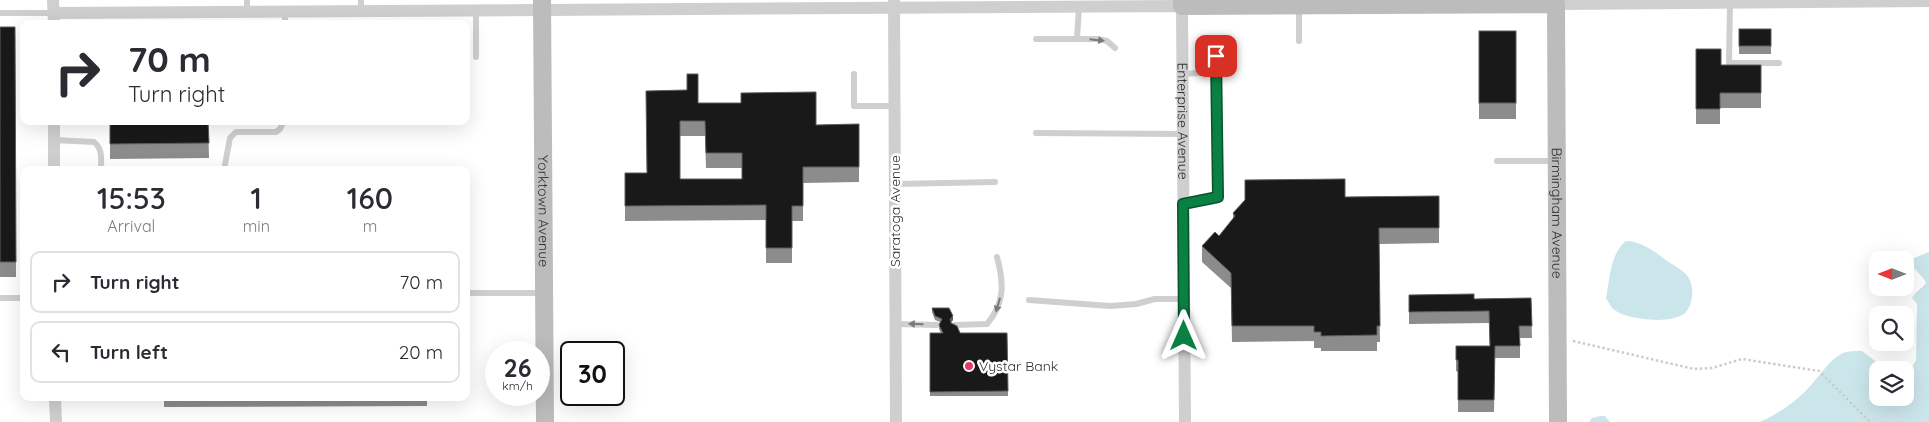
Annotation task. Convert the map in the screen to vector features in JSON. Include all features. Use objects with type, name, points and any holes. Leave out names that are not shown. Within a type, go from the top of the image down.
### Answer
[{"type":"main road","points":[[1182,3],[1299,5],[1556,4]]},
{"type":"main road","name":"Birmingham Avenue","points":[[1556,4],[1558,422]]},
{"type":"main road","name":"Yorktown Avenue","points":[[542,5],[545,422]]},
{"type":"street","points":[[53,0],[54,19],[247,6],[285,18],[361,6],[476,11],[542,5],[894,4],[1079,7],[1182,3]]},
{"type":"street","points":[[1556,4],[1929,1]]},
{"type":"street","name":"Enterprise Avenue","points":[[1182,3],[1185,422]]},
{"type":"street","name":"Saratoga Avenue","points":[[894,4],[896,422]]},
{"type":"street","points":[[54,125],[54,166]]},
{"type":"street","points":[[56,401],[56,422]]},
{"type":"lane","points":[[1730,3],[1729,63],[1780,63]]},
{"type":"lane","points":[[1299,5],[1299,41]]},
{"type":"lane","points":[[1077,39],[1079,7]]},
{"type":"lane","points":[[476,11],[476,57]]},
{"type":"lane","points":[[0,13],[54,19]]},
{"type":"lane","points":[[1036,39],[1098,39],[1107,41],[1115,48]]},
{"type":"lane","points":[[1183,204],[1218,197],[1216,39]]},
{"type":"lane","points":[[1182,74],[1217,72]]},
{"type":"lane","points":[[854,74],[854,106],[895,106]]},
{"type":"lane","points":[[225,166],[230,138],[236,132],[276,132],[282,125]]},
{"type":"lane","points":[[1036,134],[1183,134]]},
{"type":"lane","points":[[54,140],[94,142],[99,146],[101,166]]},
{"type":"lane","points":[[1497,161],[1556,161]]},
{"type":"lane","points":[[895,184],[995,182]]},
{"type":"lane","points":[[955,325],[987,324],[996,313],[1001,302],[998,257]]},
{"type":"lane","points":[[470,293],[544,292]]},
{"type":"lane","points":[[0,298],[20,298]]},
{"type":"lane","points":[[1029,300],[1110,306],[1136,304],[1155,299],[1184,299]]},
{"type":"lane","points":[[896,324],[937,324]]},
{"type":"path","points":[[1571,341],[1694,369],[1712,368],[1742,359],[1819,371],[1870,422]]},
{"type":"water","points":[[1626,241],[1632,241],[1648,248],[1686,274],[1692,287],[1692,293],[1690,305],[1685,313],[1670,319],[1648,320],[1627,316],[1612,308],[1606,298],[1610,275],[1614,259]]},
{"type":"water","points":[[1929,252],[1929,422],[1759,422],[1781,411],[1794,401],[1807,390],[1834,359],[1848,352],[1862,351],[1875,361],[1869,361],[1869,406],[1914,406],[1917,304],[1912,298],[1926,283],[1914,267],[1914,258]]},
{"type":"water","points":[[1605,416],[1610,422],[1589,422],[1592,418]]},
{"type":"building","points":[[0,27],[15,27],[16,262],[0,262]]},
{"type":"building","points":[[1739,29],[1771,29],[1771,46],[1739,46]]},
{"type":"building","points":[[1479,31],[1516,31],[1516,103],[1479,103]]},
{"type":"building","points":[[1696,49],[1721,49],[1721,65],[1761,65],[1761,93],[1720,93],[1720,109],[1696,109]]},
{"type":"building","points":[[687,74],[698,74],[698,103],[741,103],[741,93],[816,92],[816,125],[859,124],[859,167],[803,167],[803,206],[792,206],[792,248],[766,248],[766,205],[625,206],[625,173],[647,173],[646,91],[687,90]],"holes":[[[680,121],[705,121],[706,153],[742,153],[742,179],[680,179]]]},
{"type":"building","points":[[110,125],[208,125],[209,143],[110,144]]},
{"type":"building","points":[[1345,179],[1345,197],[1439,196],[1439,228],[1379,228],[1380,326],[1377,326],[1377,335],[1321,336],[1321,332],[1314,332],[1314,326],[1232,326],[1231,273],[1202,246],[1215,232],[1219,236],[1235,216],[1233,213],[1245,200],[1245,180]]},
{"type":"building","points":[[1474,294],[1474,299],[1531,298],[1532,326],[1519,326],[1520,346],[1495,346],[1494,400],[1458,400],[1456,346],[1490,346],[1489,311],[1409,312],[1409,295]]},
{"type":"building","name":"Vystar Bank","points":[[932,308],[949,308],[953,316],[950,319],[951,323],[957,326],[960,333],[1007,333],[1008,391],[930,392],[930,333],[943,333],[939,325],[942,319],[935,316]]},
{"type":"place","name":"Vystar Bank","points":[[969,366]]},
{"type":"route","points":[[1184,336],[1183,204],[1218,197],[1216,56]]}]
